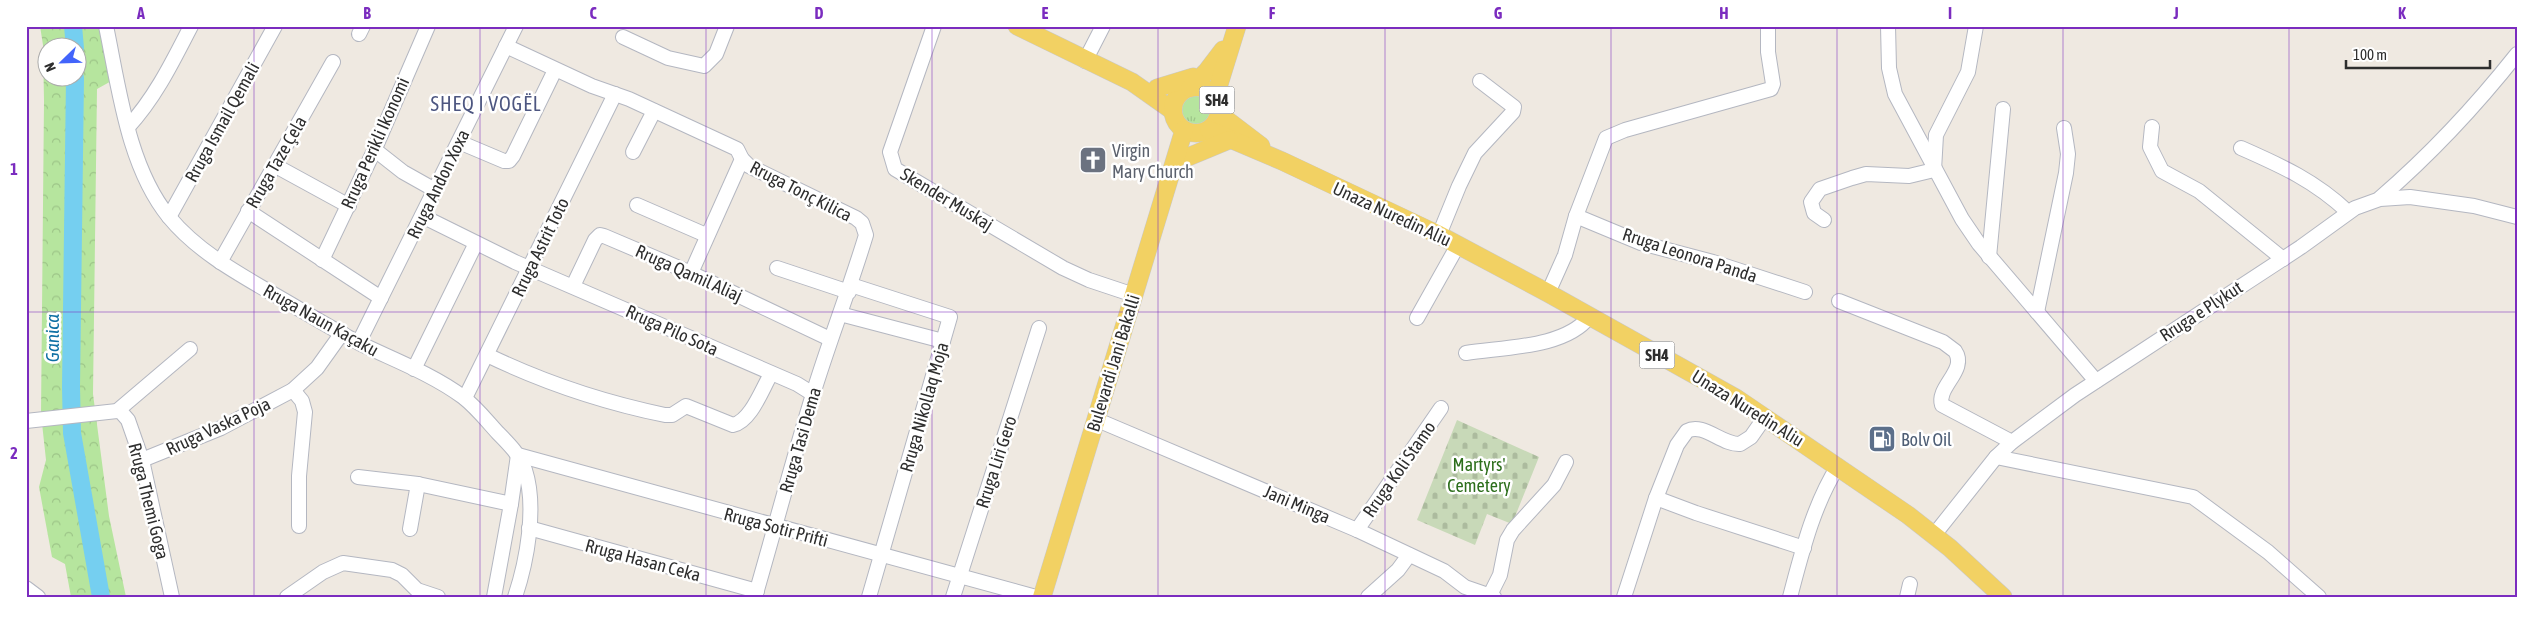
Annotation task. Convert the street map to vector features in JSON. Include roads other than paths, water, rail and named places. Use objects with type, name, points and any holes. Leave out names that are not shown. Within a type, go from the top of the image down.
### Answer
[{"type":"main road","name":"SH4","points":[[1017,26],[1085,61],[1132,82],[1157,88],[1204,89],[1217,106],[1216,122],[1196,131],[1177,123],[1173,111],[1176,100],[1186,90]]},
{"type":"main road","points":[[1186,90],[1208,71],[1234,32]]},
{"type":"main road","points":[[1217,106],[1234,32]]},
{"type":"main road","points":[[1157,88],[1189,80],[1208,71]]},
{"type":"main road","name":"SH4","points":[[1132,82],[1173,111]]},
{"type":"main road","name":"Unaza Nuredin Aliu","points":[[1217,106],[1282,161]]},
{"type":"main road","name":"Bulevardi Jani Bakalli","points":[[1054,597],[1134,295],[1196,131]]},
{"type":"main road","name":"Bulevardi Jani Bakalli","points":[[1042,597],[1196,131]]},
{"type":"main road","name":"Unaza Nuredin Aliu","points":[[1196,131],[1229,140],[1282,161],[1439,235],[1548,293],[1736,398],[1838,466],[1934,535],[2003,597]]},
{"type":"main road","points":[[1188,157],[1229,140]]},
{"type":"street","name":"Rruga Naun Kaçaku","points":[[106,26],[128,127],[140,167],[153,195],[169,217],[196,244],[220,262],[342,333],[434,378],[465,398],[518,454],[528,481],[529,528],[522,575],[515,597]]},
{"type":"street","points":[[128,127],[144,110],[191,26]]},
{"type":"street","name":"Rruga Ismail Qemali","points":[[169,217],[275,26]]},
{"type":"street","name":"Rruga Perikli Ikonomi","points":[[322,260],[375,150],[428,26]]},
{"type":"street","name":"Rruga Andon Xoxa","points":[[359,342],[516,26]]},
{"type":"street","points":[[624,36],[668,58],[704,66],[716,54],[727,26]]},
{"type":"street","name":"Skender Muskaj","points":[[934,26],[892,146],[890,158],[896,169],[1063,268],[1089,280],[1134,295]]},
{"type":"street","points":[[1085,61],[1102,26]]},
{"type":"street","points":[[1548,293],[1565,255],[1576,216],[1603,142],[1611,135],[1771,89],[1773,84],[1768,52],[1768,26]]},
{"type":"street","points":[[1888,26],[1891,80],[1900,106],[1962,219],[1989,257],[2096,381]]},
{"type":"street","points":[[1934,170],[1936,135],[1968,72],[1976,26]]},
{"type":"street","name":"Rruga Tonç Kilica","points":[[506,46],[555,70],[654,110],[737,149],[742,159],[749,166],[850,215],[862,223],[866,235],[850,289]]},
{"type":"street","points":[[2380,199],[2443,141],[2490,89],[2517,54]]},
{"type":"street","name":"Rruga Taze Çela","points":[[220,262],[333,62]]},
{"type":"street","points":[[459,142],[509,161],[514,156],[555,70]]},
{"type":"street","points":[[1439,235],[1467,167],[1475,153],[1513,112],[1514,107],[1480,81]]},
{"type":"street","name":"Rruga Astrit Toto","points":[[465,398],[615,94]]},
{"type":"street","points":[[1989,257],[2003,109]]},
{"type":"street","points":[[634,152],[654,110]]},
{"type":"street","points":[[2152,127],[2150,147],[2162,171],[2199,191],[2283,259]]},
{"type":"street","points":[[2037,312],[2044,289],[2066,173],[2068,154],[2064,128]]},
{"type":"street","points":[[2242,148],[2312,182],[2327,192],[2348,212]]},
{"type":"street","points":[[375,150],[403,172],[435,190]]},
{"type":"street","points":[[691,273],[706,235],[742,159]]},
{"type":"street","points":[[274,165],[348,206]]},
{"type":"street","points":[[1824,220],[1814,214],[1811,202],[1814,195],[1825,187],[1866,174],[1909,176],[1934,170]]},
{"type":"street","name":"Rruga e Plykut","points":[[1934,535],[1996,457],[2012,442],[2096,381],[2283,259],[2348,212],[2380,199],[2400,197],[2474,206],[2517,217]]},
{"type":"street","points":[[637,204],[706,235]]},
{"type":"street","points":[[248,212],[381,298]]},
{"type":"street","name":"Rruga Pilo Sota","points":[[422,216],[530,268],[770,374],[797,384],[813,394]]},
{"type":"street","name":"Rruga Leonora Panda","points":[[1576,216],[1641,243],[1707,260],[1805,292]]},
{"type":"street","name":"Rruga Qamil Aliaj","points":[[573,286],[595,240],[600,235],[691,273],[830,338]]},
{"type":"street","points":[[414,369],[476,243]]},
{"type":"street","points":[[1416,318],[1458,245]]},
{"type":"street","points":[[777,268],[850,289]]},
{"type":"street","name":"Rruga Tasi Dema","points":[[756,594],[830,338],[850,289]]},
{"type":"street","name":"Rruga Nikollaq Moja","points":[[850,289],[950,317],[869,597]]},
{"type":"street","points":[[1839,301],[1942,342],[1955,351],[1958,364],[1942,397],[1942,405],[2012,442]]},
{"type":"street","points":[[840,314],[943,341]]},
{"type":"street","points":[[1466,352],[1557,339],[1577,330],[1589,317]]},
{"type":"street","name":"Rruga Liri Gero","points":[[953,597],[1039,328]]},
{"type":"street","name":"Rruga Vaska Poja","points":[[142,460],[200,438],[293,390],[317,368],[342,333]]},
{"type":"street","points":[[30,421],[112,412],[190,349]]},
{"type":"street","points":[[487,355],[562,388],[619,406],[665,415],[672,415],[686,406],[733,424],[740,423],[746,416],[770,374]]},
{"type":"street","points":[[293,390],[302,401],[305,412],[299,476],[299,526]]},
{"type":"street","name":"Rruga Koli Stamo","points":[[1357,530],[1441,408]]},
{"type":"street","name":"Rruga Themi Goga","points":[[112,412],[121,412],[128,420],[142,460],[172,597]]},
{"type":"street","points":[[1624,597],[1656,498],[1677,445],[1687,432],[1698,430],[1724,442],[1740,444],[1751,437],[1765,417]]},
{"type":"street","name":"Jani Minga","points":[[1100,422],[1357,530],[1444,571],[1464,592],[1492,596]]},
{"type":"street","points":[[494,597],[518,454]]},
{"type":"street","name":"Rruga Sotir Prifti","points":[[518,454],[776,527],[1036,597]]},
{"type":"street","points":[[1996,457],[2193,497],[2268,552],[2319,597]]},
{"type":"street","points":[[1492,596],[1500,575],[1507,540],[1512,530],[1554,485],[1566,462]]},
{"type":"street","points":[[1790,597],[1820,499],[1838,466]]},
{"type":"street","points":[[358,477],[418,484],[511,504]]},
{"type":"street","points":[[410,529],[418,484]]},
{"type":"street","points":[[1656,498],[1804,548]]},
{"type":"street","name":"Rruga Hasan Ceka","points":[[529,528],[756,594]]},
{"type":"street","points":[[1368,597],[1398,570],[1409,555]]},
{"type":"street","points":[[287,597],[323,572],[343,564],[392,570],[402,575],[417,590],[438,597]]},
{"type":"street","points":[[26,588],[38,597]]},
{"type":"waterway","name":"Ganica","points":[[73,26],[74,38]]},
{"type":"waterway","name":"Ganica","points":[[75,88],[72,433],[101,597]]},
{"type":"place","name":"Virgin Mary Church","points":[[1093,160]]},
{"type":"place","name":"Bolv Oil","points":[[1882,439]]},
{"type":"district","name":"SHEQ I VOGËL","points":[[486,103]]},
{"type":"park label","name":"Martyrs' Cemetery","points":[[1479,474]]}]
